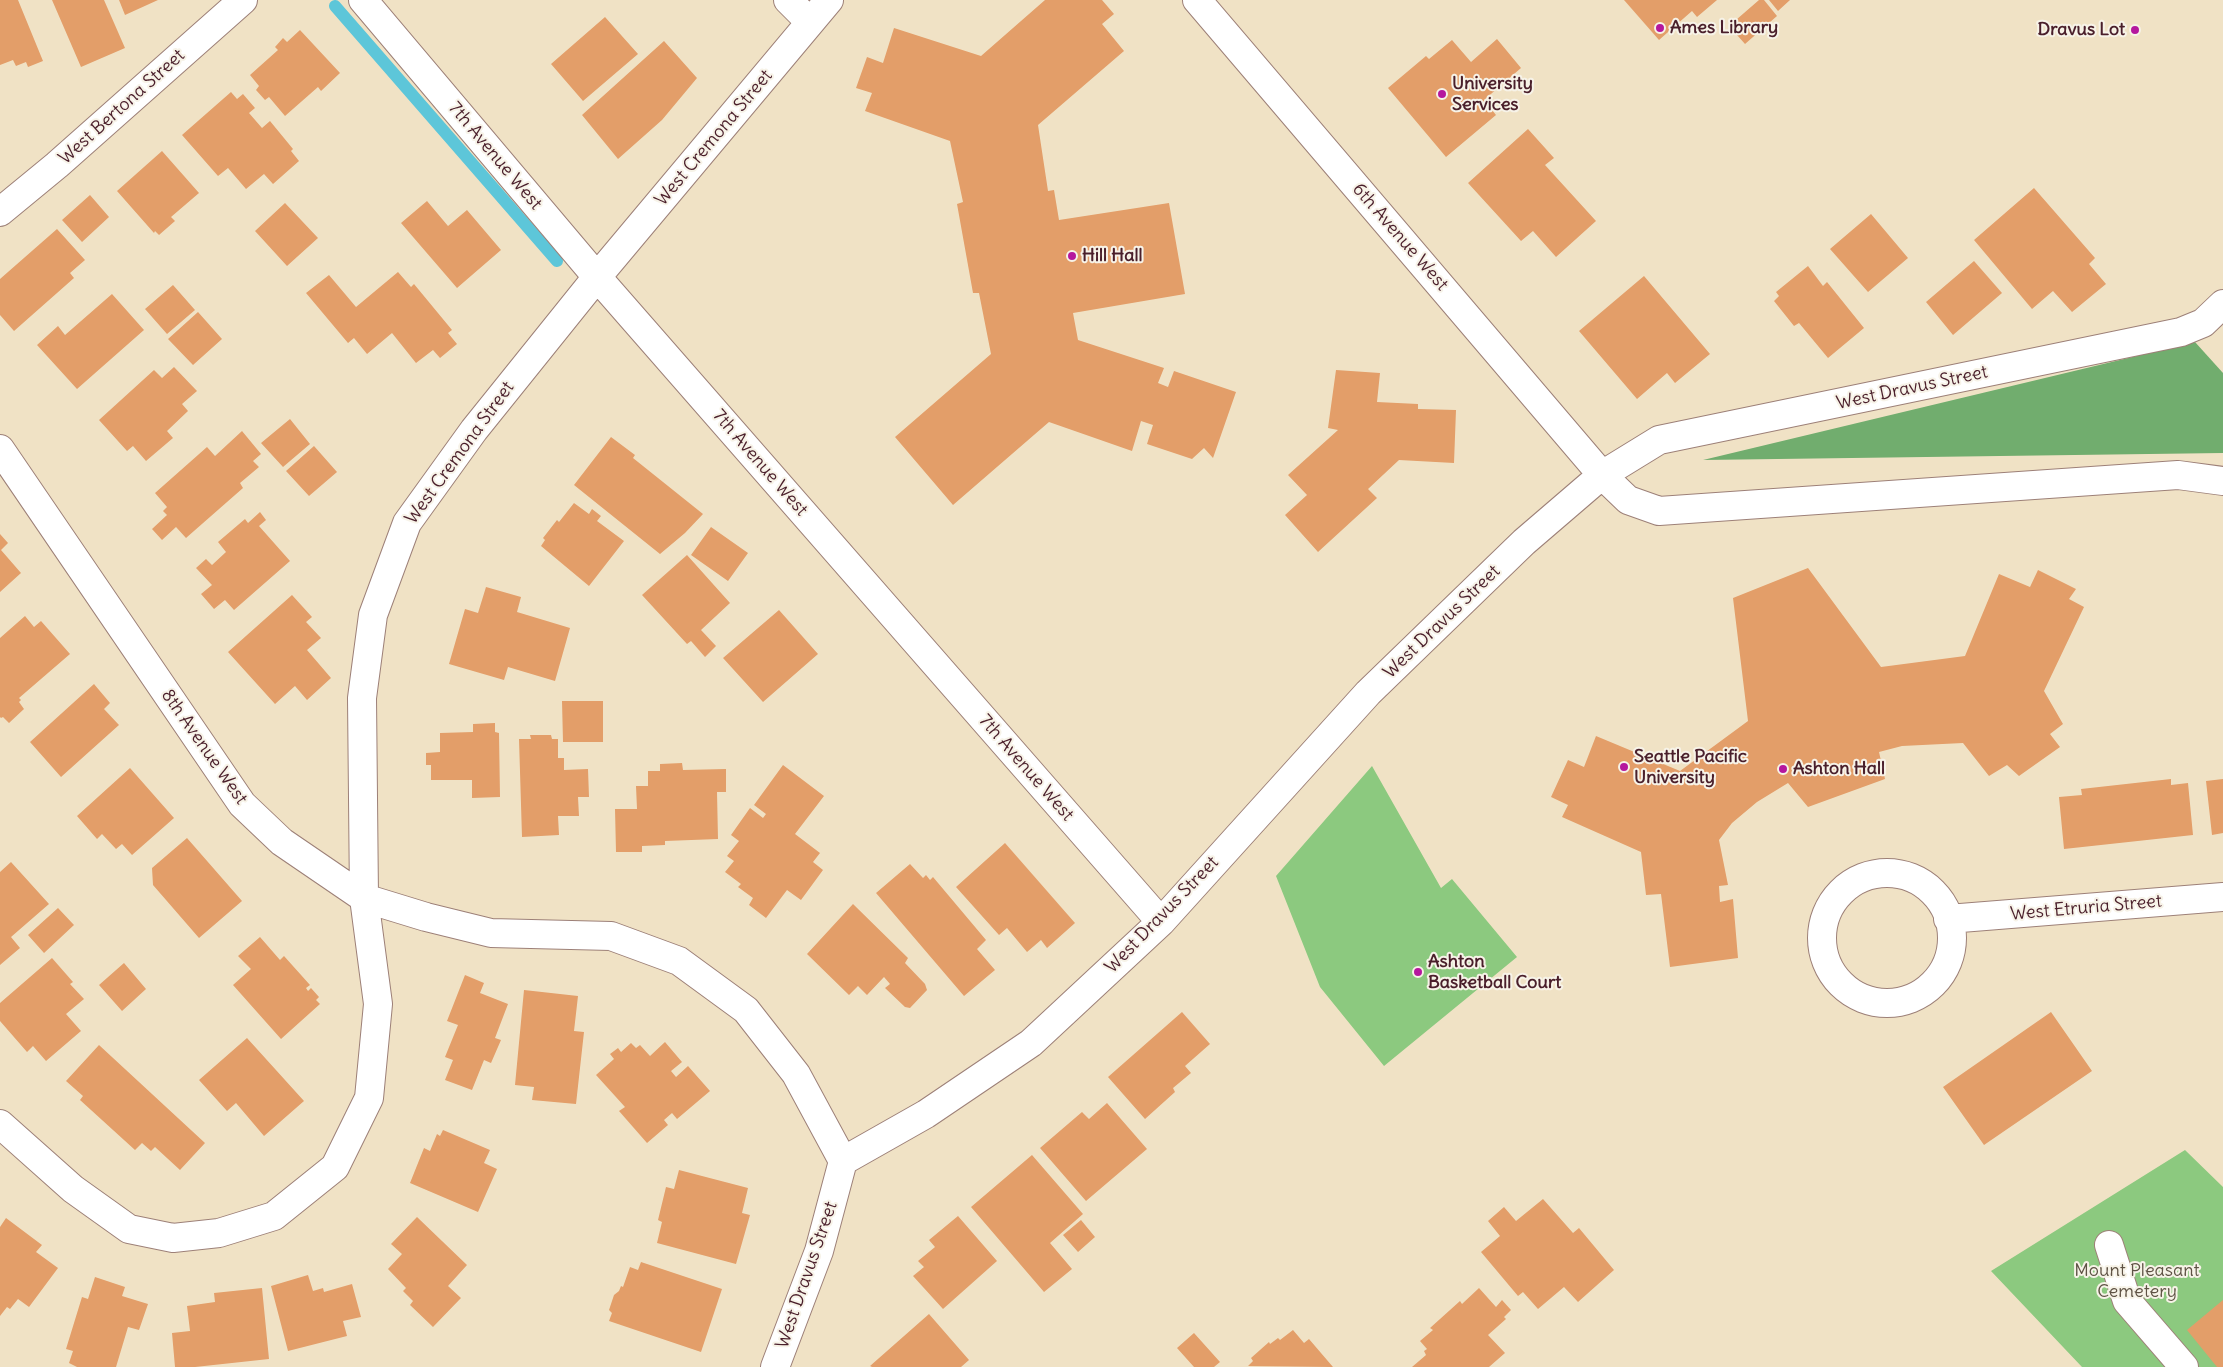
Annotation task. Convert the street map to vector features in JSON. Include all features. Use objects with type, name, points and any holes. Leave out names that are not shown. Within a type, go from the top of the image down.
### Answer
[{"type":"street","name":"West Bertona Street","points":[[0,212],[243,0]]},
{"type":"street","name":"7th Avenue West","points":[[363,0],[597,277],[1161,922]]},
{"type":"street","points":[[788,0],[810,22]]},
{"type":"street","name":"West Cremona Street","points":[[0,1124],[73,1189],[129,1228],[173,1238],[218,1233],[274,1216],[335,1167],[369,1098],[378,1004],[364,898],[362,698],[373,615],[403,532],[407,523],[474,430],[597,277],[829,0]]},
{"type":"street","name":"6th Avenue West","points":[[1196,0],[1602,475]]},
{"type":"street","name":"West Dravus Street","points":[[775,1367],[819,1251],[843,1162],[926,1114],[1031,1042],[1161,922],[1368,693],[1524,542],[1602,475],[1659,440],[2180,332],[2203,323],[2223,304]]},
{"type":"street","name":"8th Avenue West","points":[[0,449],[242,804],[282,842],[364,898],[426,917],[491,933],[611,936],[679,961],[746,1010],[796,1074],[843,1162]]},
{"type":"street","points":[[1602,475],[1628,500],[1660,510],[2178,475],[2223,481]]},
{"type":"street","points":[[1882,872],[1906,876],[1928,887],[1943,904],[1948,919],[1951,928],[1949,955],[1944,967],[1931,985],[1921,993],[1900,1002],[1878,1003],[1857,997],[1834,977],[1823,954],[1822,926],[1830,906],[1849,885],[1859,878],[1882,872]]},
{"type":"street","name":"West Etruria Street","points":[[1948,919],[2223,897]]},
{"type":"street","points":[[2109,1245],[2127,1301],[2184,1367]]},
{"type":"green space","points":[[2195,342],[2223,373],[2223,453],[1703,460]]},
{"type":"green space","points":[[1372,766],[1441,888],[1452,879],[1517,957],[1384,1066],[1320,987],[1276,876]]},
{"type":"green space","name":"Mount Pleasant Cemetery","points":[[2185,1150],[2223,1187],[2223,1367],[2082,1367],[1991,1271]]},
{"type":"building","points":[[0,0],[18,0],[43,61],[28,67],[26,62],[16,66],[13,60],[0,65]]},
{"type":"building","points":[[52,0],[104,0],[125,48],[81,67]]},
{"type":"building","points":[[119,0],[158,0],[125,15]]},
{"type":"building","name":"Hill Hall","points":[[1045,0],[1102,0],[1114,14],[1102,24],[1124,51],[1038,125],[1048,191],[1054,190],[1059,220],[1169,203],[1185,294],[1073,313],[1078,340],[1164,368],[1158,383],[1168,387],[1174,371],[1236,392],[1213,458],[1204,448],[1192,459],[1147,444],[1153,425],[1141,421],[1132,451],[1049,422],[953,505],[895,437],[991,354],[979,293],[973,293],[957,204],[963,202],[950,141],[865,111],[872,93],[856,88],[867,57],[883,63],[894,28],[981,56]]},
{"type":"building","name":"Ames Library","points":[[1624,0],[1717,0],[1697,17],[1692,11],[1659,40]]},
{"type":"building","points":[[1759,0],[1764,0],[1777,16],[1745,44],[1729,26]]},
{"type":"building","points":[[1769,0],[1790,0],[1778,11]]},
{"type":"building","points":[[605,17],[638,54],[583,101],[551,64]]},
{"type":"building","points":[[300,30],[340,73],[321,91],[318,87],[285,116],[269,97],[265,100],[256,90],[259,86],[250,75],[278,50],[275,47],[283,38],[287,42]]},
{"type":"building","name":"University Services","points":[[1497,39],[1521,68],[1484,100],[1496,115],[1446,157],[1388,88],[1426,56],[1429,59],[1452,40],[1471,62]]},
{"type":"building","points":[[664,41],[697,78],[662,120],[618,159],[582,115]]},
{"type":"building","points":[[231,92],[237,99],[243,94],[255,108],[249,113],[262,128],[270,121],[293,149],[291,151],[299,161],[273,184],[264,174],[246,189],[228,168],[218,176],[182,135]]},
{"type":"building","points":[[1528,129],[1554,158],[1545,165],[1596,221],[1556,257],[1533,231],[1521,241],[1468,183]]},
{"type":"building","points":[[162,151],[199,193],[171,217],[175,221],[159,235],[155,231],[154,233],[117,191]]},
{"type":"building","points":[[2034,188],[2095,258],[2089,264],[2106,284],[2072,312],[2053,291],[2032,309],[1974,240]]},
{"type":"building","points":[[90,195],[109,217],[82,242],[62,220]]},
{"type":"building","points":[[427,201],[448,226],[467,210],[501,250],[457,288],[401,223]]},
{"type":"building","points":[[285,203],[318,238],[287,266],[255,231]]},
{"type":"building","points":[[1871,214],[1908,258],[1868,292],[1830,249]]},
{"type":"building","points":[[57,229],[85,260],[70,273],[74,278],[14,331],[0,315],[0,279]]},
{"type":"building","points":[[1974,261],[2002,293],[1953,335],[1926,302]]},
{"type":"building","points":[[1808,266],[1823,286],[1827,282],[1864,328],[1828,358],[1799,323],[1794,326],[1774,301],[1779,296],[1776,292]]},
{"type":"building","points":[[398,272],[411,287],[414,284],[452,330],[448,333],[457,344],[440,358],[433,350],[416,363],[392,333],[367,354],[354,338],[348,343],[306,293],[329,275],[356,307]]},
{"type":"building","points":[[1644,276],[1710,354],[1675,383],[1667,373],[1637,399],[1579,331]]},
{"type":"building","points":[[173,285],[195,310],[167,334],[145,309]]},
{"type":"building","points":[[112,294],[144,330],[77,389],[37,345],[58,326],[65,335]]},
{"type":"building","points":[[198,312],[222,339],[193,365],[168,339]]},
{"type":"building","points":[[174,367],[197,391],[182,404],[188,411],[167,431],[173,438],[146,461],[133,446],[127,451],[99,420],[154,370],[162,378]]},
{"type":"building","points":[[1336,370],[1380,373],[1377,402],[1418,404],[1418,409],[1456,410],[1454,463],[1399,460],[1368,489],[1377,498],[1318,552],[1285,515],[1307,495],[1288,475],[1338,430],[1328,428]]},
{"type":"building","points":[[290,419],[310,444],[283,467],[261,443]]},
{"type":"building","points":[[242,431],[261,454],[253,461],[259,467],[240,483],[243,488],[186,538],[176,527],[162,540],[152,529],[167,515],[163,511],[167,507],[155,493],[207,447],[215,456]]},
{"type":"building","points":[[611,437],[635,455],[633,458],[703,514],[685,533],[660,554],[574,485]]},
{"type":"building","points":[[314,446],[337,472],[309,496],[286,471]]},
{"type":"building","points":[[574,503],[589,514],[592,509],[601,516],[597,521],[624,541],[589,586],[541,546],[545,540],[543,538]]},
{"type":"building","points":[[260,512],[266,520],[259,526],[290,561],[234,610],[225,600],[214,609],[201,594],[212,585],[196,568],[206,559],[212,565],[226,552],[218,542],[245,519],[248,523]]},
{"type":"building","points":[[711,527],[748,553],[728,581],[691,555]]},
{"type":"building","points":[[0,534],[8,543],[1,550],[21,573],[0,592]]},
{"type":"building","points":[[687,555],[730,603],[701,630],[716,646],[705,657],[691,641],[687,644],[642,595]]},
{"type":"building","name":"Ashton Hall","points":[[1808,568],[1881,667],[1965,656],[1999,574],[2030,587],[2038,570],[2076,589],[2069,599],[2084,607],[2044,691],[2063,724],[2050,734],[2060,747],[2019,776],[2007,765],[1989,776],[1963,743],[1902,746],[1879,752],[1885,779],[1808,807],[1788,783],[1757,802],[1732,823],[1719,840],[1728,885],[1719,886],[1720,902],[1733,899],[1738,958],[1670,967],[1661,894],[1646,895],[1641,852],[1562,817],[1568,805],[1551,797],[1568,760],[1584,767],[1596,736],[1680,771],[1748,721],[1733,598]]},
{"type":"building","points":[[486,587],[521,597],[517,612],[570,628],[555,681],[508,667],[504,680],[449,664],[465,609],[478,613]]},
{"type":"building","points":[[292,595],[312,617],[306,622],[321,638],[307,650],[331,678],[307,700],[295,686],[275,704],[228,652]]},
{"type":"building","points":[[779,610],[818,654],[763,702],[723,658]]},
{"type":"building","points":[[25,616],[34,627],[41,621],[70,654],[19,698],[21,700],[19,702],[24,709],[9,723],[3,717],[0,717],[0,638]]},
{"type":"building","points":[[94,684],[110,703],[104,709],[119,725],[61,777],[30,742]]},
{"type":"building","points":[[562,701],[603,701],[603,742],[563,742]]},
{"type":"building","points":[[495,723],[495,732],[499,733],[500,797],[472,798],[472,780],[431,780],[431,765],[426,765],[426,753],[440,752],[440,733],[473,732],[473,724]]},
{"type":"building","points":[[530,735],[551,735],[552,739],[558,739],[558,758],[564,758],[564,770],[588,769],[589,797],[578,797],[579,816],[558,816],[559,835],[522,837],[519,739],[531,739]]},
{"type":"building","points":[[682,763],[683,770],[726,769],[726,792],[717,792],[718,839],[665,841],[665,845],[642,846],[642,852],[616,852],[615,809],[637,809],[636,786],[648,786],[648,771],[660,771],[660,764]]},
{"type":"building","points":[[783,765],[824,796],[795,834],[820,853],[813,862],[823,870],[801,900],[787,890],[766,918],[749,905],[753,898],[738,887],[741,884],[725,872],[734,861],[727,856],[739,841],[731,835],[750,808],[763,818],[766,814],[754,805]]},
{"type":"building","points":[[130,768],[174,818],[132,855],[122,844],[116,849],[102,834],[97,839],[77,816]]},
{"type":"building","points":[[2171,779],[2171,785],[2188,783],[2193,835],[2064,849],[2059,797],[2082,795],[2081,789]]},
{"type":"building","points":[[2223,779],[2223,833],[2212,835],[2206,781]]},
{"type":"building","points":[[187,838],[242,901],[199,938],[153,885],[152,868]]},
{"type":"building","points":[[1005,843],[1075,923],[1047,948],[1041,940],[1027,952],[1007,928],[999,935],[956,887]]},
{"type":"building","points":[[11,862],[49,904],[11,937],[20,948],[0,965],[0,872]]},
{"type":"building","points":[[910,864],[923,878],[926,875],[930,880],[933,877],[986,940],[977,949],[995,970],[964,996],[876,893]]},
{"type":"building","points":[[853,904],[908,958],[905,963],[925,984],[927,990],[910,1008],[905,1007],[885,988],[890,984],[884,977],[867,995],[858,986],[849,995],[807,954]]},
{"type":"building","points":[[58,908],[74,925],[44,953],[28,935]]},
{"type":"building","points":[[260,937],[280,960],[284,956],[310,985],[306,988],[308,991],[311,988],[319,997],[316,1000],[320,1004],[281,1039],[233,985],[251,969],[238,956]]},
{"type":"building","points":[[52,958],[73,982],[70,984],[84,999],[66,1014],[81,1031],[46,1061],[33,1046],[27,1052],[0,1021],[0,1003]]},
{"type":"building","points":[[124,963],[146,989],[122,1011],[99,985]]},
{"type":"building","points":[[465,975],[484,983],[480,993],[508,1004],[495,1038],[501,1040],[491,1063],[484,1060],[472,1090],[445,1080],[453,1060],[445,1057],[458,1025],[447,1021]]},
{"type":"building","points":[[524,990],[578,996],[574,1031],[584,1032],[576,1104],[532,1100],[534,1087],[515,1085]]},
{"type":"building","points":[[1182,1012],[1210,1044],[1185,1066],[1191,1073],[1173,1088],[1175,1092],[1145,1119],[1108,1077]]},
{"type":"building","points":[[2051,1012],[2092,1071],[1984,1145],[1943,1087]]},
{"type":"building","points":[[247,1038],[304,1101],[264,1136],[236,1103],[227,1111],[199,1080]]},
{"type":"building","points":[[665,1042],[682,1062],[671,1071],[676,1077],[688,1066],[710,1091],[677,1119],[672,1113],[664,1120],[668,1125],[647,1143],[619,1111],[625,1107],[596,1075],[614,1059],[610,1054],[618,1048],[621,1052],[631,1043],[636,1048],[640,1045],[650,1056]]},
{"type":"building","points":[[99,1045],[205,1143],[180,1170],[155,1147],[151,1151],[142,1143],[135,1150],[80,1100],[83,1096],[66,1081]]},
{"type":"building","points":[[1107,1103],[1147,1149],[1086,1201],[1040,1148],[1082,1112],[1089,1119]]},
{"type":"building","points":[[443,1130],[490,1150],[484,1163],[497,1169],[478,1212],[410,1183],[424,1148],[430,1151],[437,1134],[440,1136]]},
{"type":"building","points":[[1032,1155],[1083,1214],[1050,1243],[1072,1269],[1044,1292],[971,1207]]},
{"type":"building","points":[[679,1170],[748,1188],[742,1213],[750,1215],[736,1264],[657,1243],[662,1222],[658,1220],[666,1187],[674,1189]]},
{"type":"building","points":[[1543,1199],[1573,1233],[1579,1228],[1614,1270],[1578,1302],[1564,1287],[1538,1309],[1523,1292],[1518,1296],[1481,1252],[1500,1236],[1488,1221],[1504,1207],[1516,1221]]},
{"type":"building","points":[[958,1216],[997,1261],[943,1309],[913,1276],[924,1267],[918,1261],[935,1247],[929,1240]]},
{"type":"building","points":[[417,1217],[467,1265],[448,1286],[461,1298],[433,1327],[410,1305],[413,1301],[403,1291],[406,1288],[388,1269],[402,1254],[391,1244]]},
{"type":"building","points":[[6,1218],[42,1245],[36,1252],[58,1268],[29,1307],[18,1299],[10,1309],[7,1307],[0,1316],[0,1227]]},
{"type":"building","points":[[1081,1220],[1095,1237],[1078,1252],[1063,1235]]},
{"type":"building","points":[[641,1262],[722,1289],[701,1352],[609,1321],[612,1313],[609,1310],[614,1295],[621,1286],[623,1287],[630,1267],[638,1270]]},
{"type":"building","points":[[308,1275],[313,1291],[323,1288],[324,1292],[352,1284],[361,1317],[343,1321],[347,1336],[288,1351],[271,1286]]},
{"type":"building","points":[[95,1277],[125,1287],[122,1296],[148,1304],[139,1330],[128,1327],[116,1367],[77,1367],[69,1363],[73,1351],[66,1349],[82,1297],[88,1299]]},
{"type":"building","points":[[262,1288],[269,1359],[195,1367],[175,1367],[172,1333],[190,1331],[187,1306],[215,1302],[214,1293]]},
{"type":"building","points":[[1479,1288],[1496,1307],[1502,1300],[1511,1310],[1504,1317],[1506,1319],[1488,1335],[1505,1353],[1489,1367],[1412,1367],[1426,1355],[1424,1351],[1427,1349],[1420,1341],[1433,1330],[1430,1328],[1460,1301],[1462,1304]]},
{"type":"building","points":[[2223,1300],[2223,1367],[2217,1367],[2187,1330]]},
{"type":"building","points":[[929,1314],[969,1360],[961,1367],[870,1366]]},
{"type":"building","points":[[1293,1330],[1304,1343],[1309,1339],[1333,1367],[1248,1366],[1253,1361],[1251,1358],[1269,1342],[1270,1344],[1278,1338],[1280,1340]]},
{"type":"building","points":[[1194,1333],[1220,1362],[1214,1367],[1194,1367],[1177,1348]]},
{"type":"waterway","points":[[335,6],[557,261]]},
{"type":"place","name":"Ames Library","points":[[1660,28]]},
{"type":"place","name":"Dravus Lot","points":[[2135,30]]},
{"type":"place","name":"University Services","points":[[1442,94]]},
{"type":"place","name":"Hill Hall","points":[[1072,256]]},
{"type":"place","name":"Seattle Pacific University","points":[[1624,767]]},
{"type":"place","name":"Ashton Hall","points":[[1783,769]]},
{"type":"place","name":"Ashton Basketball Court","points":[[1418,972]]}]
